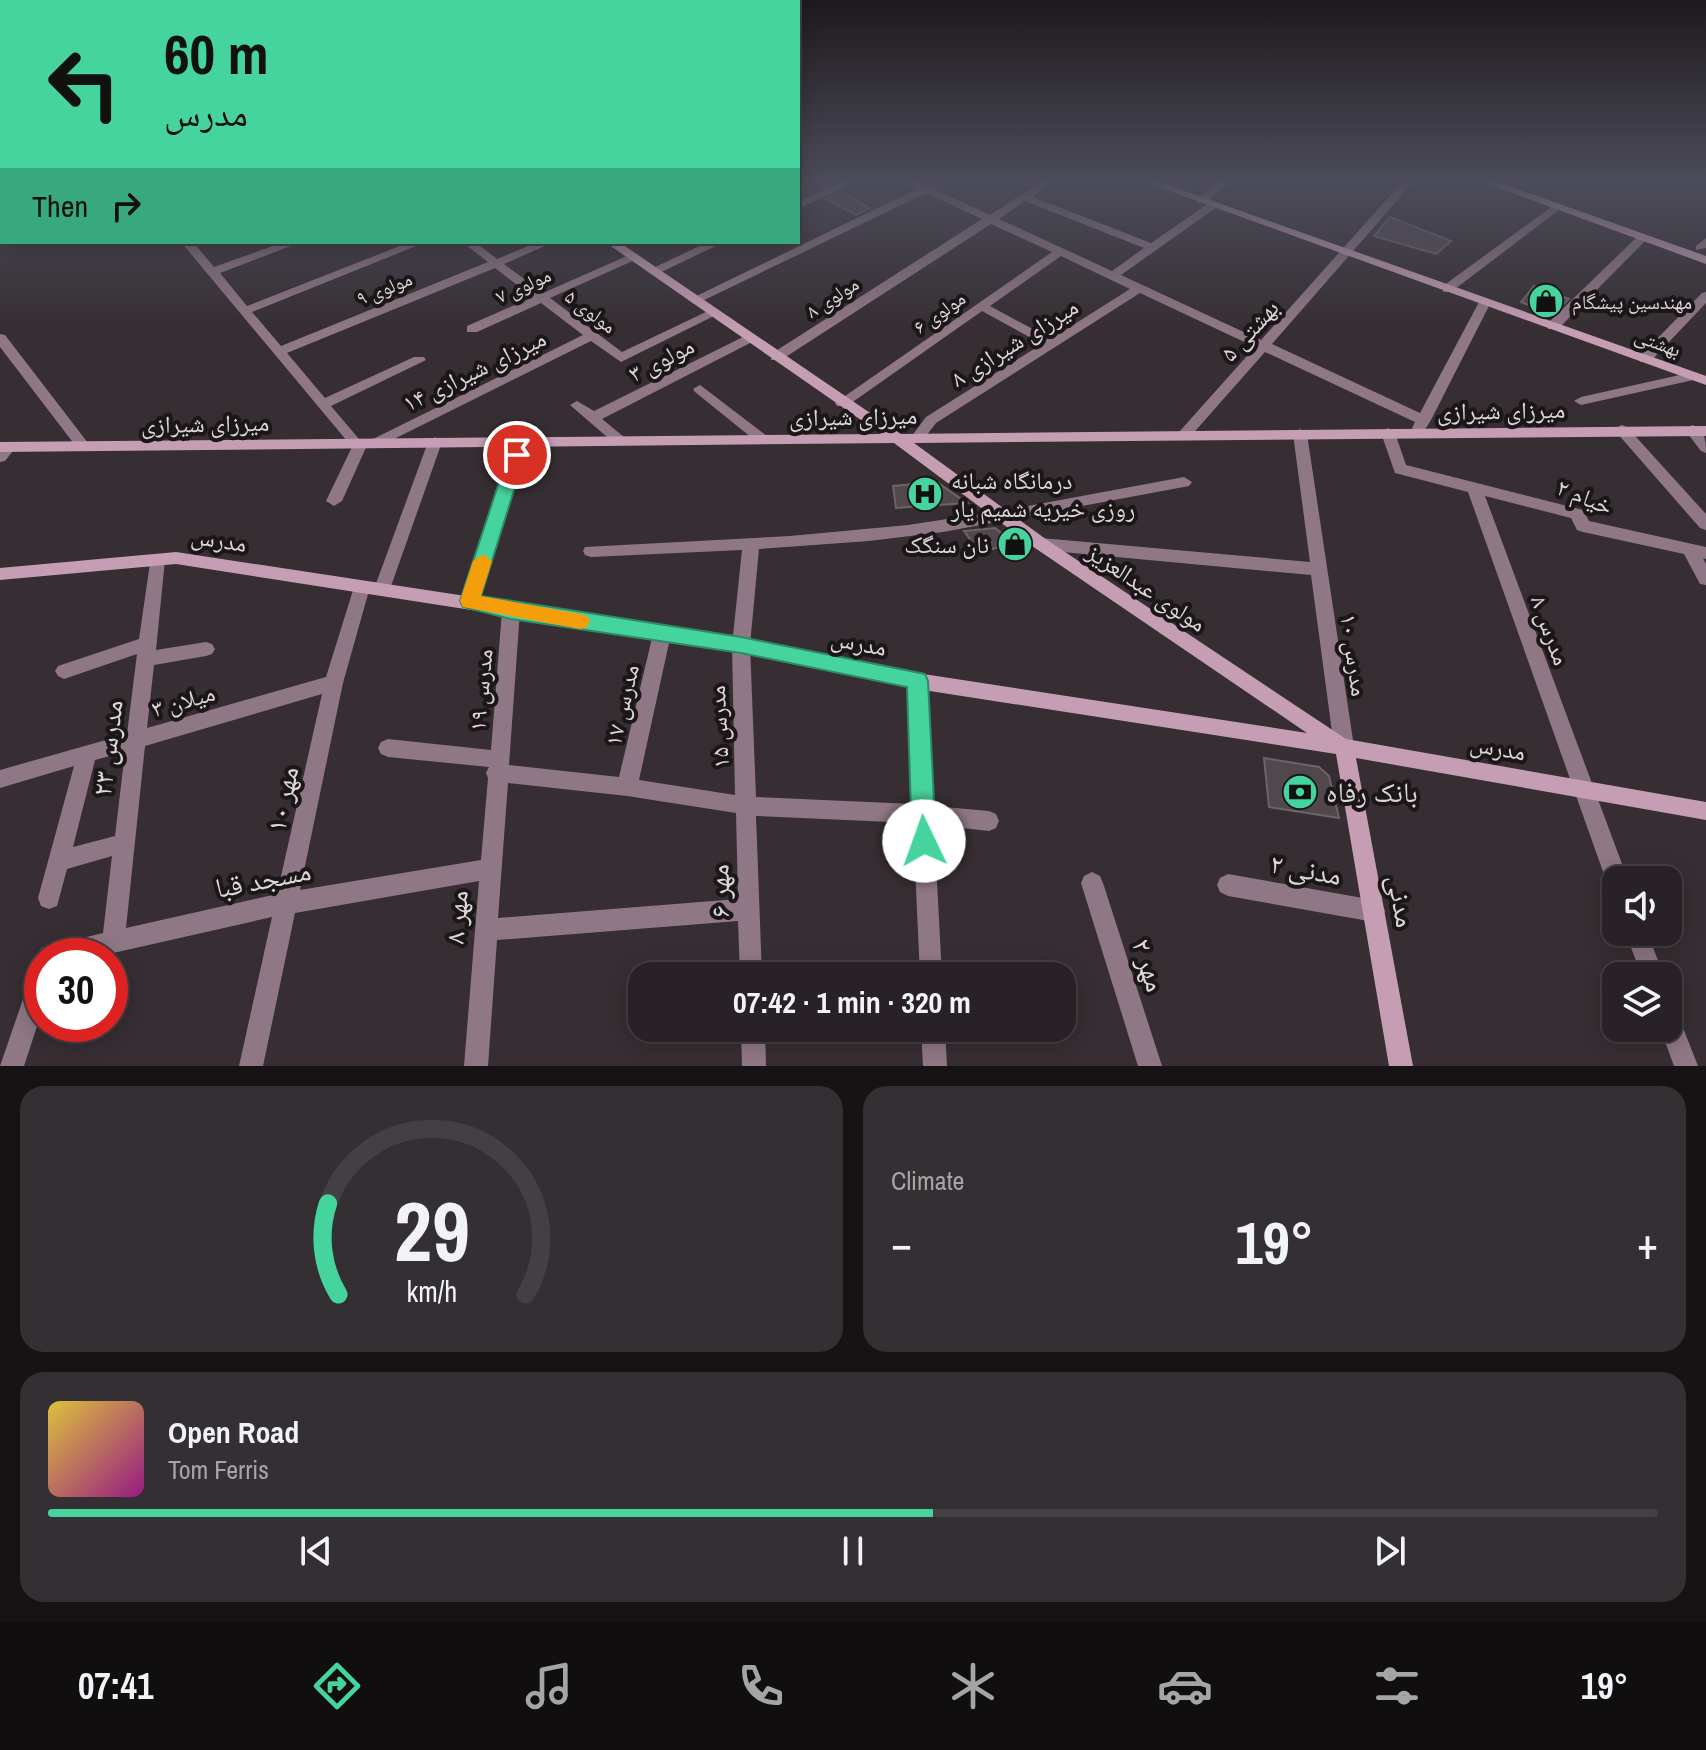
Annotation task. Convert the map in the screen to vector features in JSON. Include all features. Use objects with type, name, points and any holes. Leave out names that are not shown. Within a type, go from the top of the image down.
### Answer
[{"type":"main road","name":"بهشتی","points":[[1283,230],[1699,378]]},
{"type":"main road","points":[[1622,230],[1705,250]]},
{"type":"main road","points":[[1647,230],[1705,250]]},
{"type":"main road","name":"مولوی عبدالعزیز","points":[[614,244],[894,436],[1041,544],[1344,747]]},
{"type":"main road","name":"میرزای شیرازی","points":[[3,450],[83,446],[894,436],[1388,433],[1420,426],[1699,431]]},
{"type":"main road","name":"مدرس","points":[[0,574],[176,558],[741,645],[917,681],[1344,747],[1706,811]]},
{"type":"main road","name":"مدنی","points":[[1344,747],[1401,1066]]},
{"type":"street","points":[[694,300],[841,230]]},
{"type":"street","name":"مولوی ۸","points":[[776,357],[973,230]]},
{"type":"street","points":[[1012,230],[1264,347],[1420,426],[1485,302]]},
{"type":"street","points":[[1107,230],[1154,248]]},
{"type":"street","points":[[1112,276],[1175,230]]},
{"type":"street","name":"بهشتی ۵","points":[[1184,435],[1366,230]]},
{"type":"street","points":[[1447,289],[1528,230]]},
{"type":"street","points":[[1553,326],[1643,237]]},
{"type":"street","points":[[189,244],[323,404],[364,443],[334,501]]},
{"type":"street","points":[[212,272],[289,244]]},
{"type":"street","points":[[244,311],[415,244]]},
{"type":"street","name":"مولوی ۵","points":[[470,244],[621,358],[712,314]]},
{"type":"street","name":"مولوی ۹","points":[[279,352],[543,244]]},
{"type":"street","points":[[653,271],[714,244]]},
{"type":"street","name":"مولوی ۶","points":[[842,403],[1059,252]]},
{"type":"street","name":"مولوی ۷","points":[[472,329],[633,257]]},
{"type":"street","name":"میرزای شیرازی ۸","points":[[918,437],[931,420],[1138,289]]},
{"type":"street","points":[[1645,359],[1706,296]]},
{"type":"street","points":[[982,306],[1051,344]]},
{"type":"street","name":"میرزای شیرازی ۱۴","points":[[364,443],[591,336]]},
{"type":"street","name":"مولوی ۳","points":[[592,418],[749,338]]},
{"type":"street","points":[[2,340],[83,446]]},
{"type":"street","points":[[323,404],[419,360]]},
{"type":"street","points":[[1581,401],[1699,378]]},
{"type":"street","points":[[700,389],[762,439]]},
{"type":"street","points":[[577,405],[619,440]]},
{"type":"street","points":[[1622,430],[1706,524]]},
{"type":"street","points":[[1699,431],[1706,448]]},
{"type":"street","name":"خیام ۲","points":[[1388,433],[1400,469],[1577,514],[1583,526],[1698,552]]},
{"type":"street","name":"مدرس ۱۰","points":[[1300,434],[1344,747]]},
{"type":"street","points":[[470,601],[521,441]]},
{"type":"street","points":[[382,589],[435,442]]},
{"type":"street","points":[[591,551],[751,545],[907,531],[1003,517],[1184,482]]},
{"type":"street","name":"مدرس ۸","points":[[1474,488],[1612,866]]},
{"type":"street","points":[[1041,544],[1319,569]]},
{"type":"street","name":"مدرس ۱۵","points":[[748,806],[741,645],[751,545]]},
{"type":"street","points":[[1698,552],[1706,579]]},
{"type":"street","name":"مدرس ۲۳","points":[[113,938],[157,560]]},
{"type":"street","name":"مهر ۱۰","points":[[251,1066],[334,683],[362,587]]},
{"type":"street","name":"مدرس ۱۹","points":[[497,766],[511,611]]},
{"type":"street","name":"مدرس ۱۷","points":[[627,787],[662,634]]},
{"type":"street","points":[[64,671],[146,651],[206,649]]},
{"type":"street","points":[[917,681],[930,962]]},
{"type":"street","name":"میلان ۳","points":[[0,779],[334,683]]},
{"type":"street","points":[[388,748],[748,806],[923,814],[989,821]]},
{"type":"street","points":[[49,898],[87,754]]},
{"type":"street","name":"مهر ۸","points":[[476,1066],[497,766]]},
{"type":"street","name":"مهر ۶","points":[[748,806],[751,962]]},
{"type":"street","points":[[59,861],[124,843]]},
{"type":"street","name":"مسجد قبا","points":[[127,938],[288,903],[490,869]]},
{"type":"street","name":"مهر ۲","points":[[1092,883],[1150,1066]]},
{"type":"street","name":"مدنی ۲","points":[[1228,885],[1374,911]]},
{"type":"street","points":[[485,930],[749,909]]},
{"type":"street","points":[[12,1066],[24,1030]]},
{"type":"street","points":[[753,1042],[754,1066]]},
{"type":"street","points":[[934,1042],[935,1066]]},
{"type":"street","points":[[1677,1042],[1686,1066]]},
{"type":"building","points":[[1379,230],[1422,230],[1451,241],[1436,254],[1374,236]]},
{"type":"building","name":"مهندسین پیشگام","points":[[1534,286],[1569,299],[1552,315],[1521,302]]},
{"type":"building","name":"درمانگاه شبانه روزی خیریه شمیم یار","points":[[937,482],[967,503],[896,508],[893,486]]},
{"type":"building","points":[[995,528],[1014,542],[980,553],[964,531]]},
{"type":"building","name":"بانک رفاه","points":[[1264,758],[1319,767],[1329,776],[1339,818],[1269,807]]},
{"type":"slow traffic","points":[[483,561],[470,601],[511,611],[580,621]]},
{"type":"place","name":"مهندسین پیشگام","points":[[1546,301]]},
{"type":"place","name":"درمانگاه شبانه روزی خیریه شمیم یار","points":[[925,494]]},
{"type":"place","name":"نان سنگک","points":[[1015,544]]},
{"type":"place","name":"بانک رفاه","points":[[1300,792]]},
{"type":"route","points":[[517,455],[470,601],[511,611],[741,645],[917,681],[924,841]]}]
